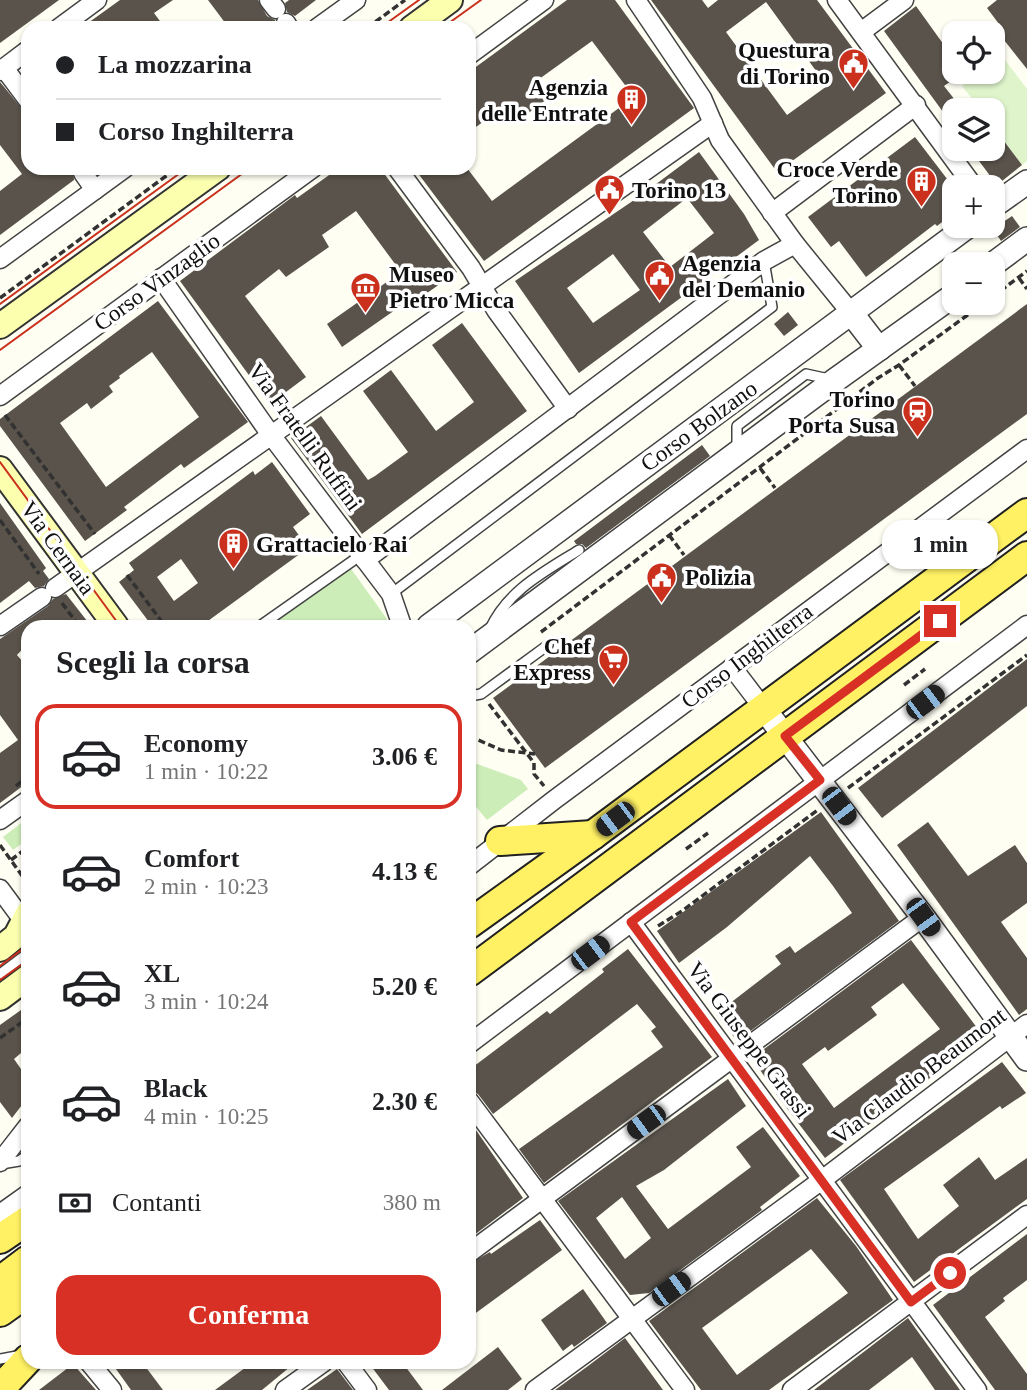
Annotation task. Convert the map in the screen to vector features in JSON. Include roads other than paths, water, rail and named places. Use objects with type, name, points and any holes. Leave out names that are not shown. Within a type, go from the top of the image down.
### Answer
[{"type":"main road","points":[[422,21],[450,0]]},
{"type":"main road","points":[[0,326],[208,175]]},
{"type":"main road","name":"Via Cernaia","points":[[0,469],[111,620]]},
{"type":"main road","points":[[476,919],[1027,513]]},
{"type":"main road","points":[[476,967],[1027,556]]},
{"type":"main road","points":[[500,841],[593,835]]},
{"type":"main road","points":[[0,949],[21,929]]},
{"type":"main road","points":[[0,998],[21,982]]},
{"type":"main road","points":[[0,1239],[21,1225]]},
{"type":"main road","points":[[0,1281],[21,1264]]},
{"type":"main road","points":[[0,1312],[21,1297]]},
{"type":"main road","points":[[0,1389],[21,1364]]},
{"type":"street","points":[[68,21],[97,0]]},
{"type":"street","points":[[327,21],[356,0]]},
{"type":"street","points":[[476,50],[544,0]]},
{"type":"street","points":[[636,0],[702,98],[720,140],[795,244],[879,349]]},
{"type":"street","points":[[837,0],[966,175]]},
{"type":"street","points":[[861,32],[904,0]]},
{"type":"street","points":[[21,55],[2,69],[21,92]]},
{"type":"street","points":[[772,213],[916,105]]},
{"type":"street","points":[[0,626],[51,594],[76,573],[713,123]]},
{"type":"street","points":[[84,175],[94,190]]},
{"type":"street","points":[[0,259],[115,175]]},
{"type":"street","name":"Corso Vinzaglio","points":[[0,396],[303,175]]},
{"type":"street","points":[[402,175],[568,409]]},
{"type":"street","points":[[1005,198],[1027,182]]},
{"type":"street","name":"Corso Bolzano","points":[[437,620],[952,238]]},
{"type":"street","points":[[1005,255],[1027,239]]},
{"type":"street","points":[[363,557],[568,409],[764,261],[795,244]]},
{"type":"street","name":"Via Fratelli Ruffini","points":[[162,278],[271,435],[391,593],[400,620]]},
{"type":"street","name":"Corso Bolzano","points":[[477,646],[942,304]]},
{"type":"street","name":"Corso Inghilterra","points":[[476,860],[1027,449]]},
{"type":"street","points":[[476,1039],[636,929],[827,789],[1027,625]]},
{"type":"street","points":[[732,667],[923,917],[1019,1030],[1027,1059]]},
{"type":"street","points":[[0,820],[21,805]]},
{"type":"street","points":[[0,888],[21,913]]},
{"type":"street","points":[[476,1249],[923,917]]},
{"type":"street","name":"Via Giuseppe Grassi","points":[[636,929],[977,1390]]},
{"type":"street","name":"Via Claudio Beaumont","points":[[535,1390],[822,1180],[1019,1030]]},
{"type":"street","points":[[476,1110],[685,1390]]},
{"type":"street","points":[[0,1163],[21,1135]]},
{"type":"street","points":[[0,1214],[21,1199]]},
{"type":"street","points":[[792,1390],[1027,1215]]},
{"type":"street","points":[[0,1389],[27,1369]]},
{"type":"street","points":[[95,1369],[112,1390]]},
{"type":"street","points":[[285,1390],[314,1369]]},
{"type":"street","points":[[351,1369],[367,1390]]},
{"type":"lane","points":[[391,593],[772,307],[764,261]]},
{"type":"lane","points":[[477,646],[508,599],[537,576],[579,550]]},
{"type":"lane","points":[[269,620],[363,557]]},
{"type":"lane","points":[[476,695],[481,694],[548,645]]},
{"type":"lane","points":[[0,974],[21,958]]},
{"type":"lane","points":[[0,1163],[21,1159]]},
{"type":"lane","points":[[0,1359],[21,1357]]},
{"type":"tram line","points":[[390,21],[419,0]]},
{"type":"tram line","points":[[452,21],[481,0]]},
{"type":"tram line","points":[[0,304],[177,175]]},
{"type":"tram line","points":[[0,350],[240,175]]},
{"type":"tram line","points":[[0,462],[116,620]]},
{"type":"tram line","points":[[0,966],[21,950]]},
{"type":"tram line","points":[[0,980],[21,965]]},
{"type":"place","name":"Questura di Torino","points":[[853,90]]},
{"type":"place","name":"Agenzia delle Entrate","points":[[631,127]]},
{"type":"place","name":"Croce Verde Torino","points":[[921,209]]},
{"type":"place","name":"Torino 13","points":[[609,217]]},
{"type":"place","name":"Agenzia del Demanio","points":[[659,303]]},
{"type":"place","name":"Museo Pietro Micca","points":[[366,314]]},
{"type":"place","name":"Torino Porta Susa","points":[[918,439]]},
{"type":"place","name":"Grattacielo Rai","points":[[233,571]]},
{"type":"place","name":"Polizia","points":[[662,604]]},
{"type":"place","name":"Chef Express","points":[[614,686]]}]
